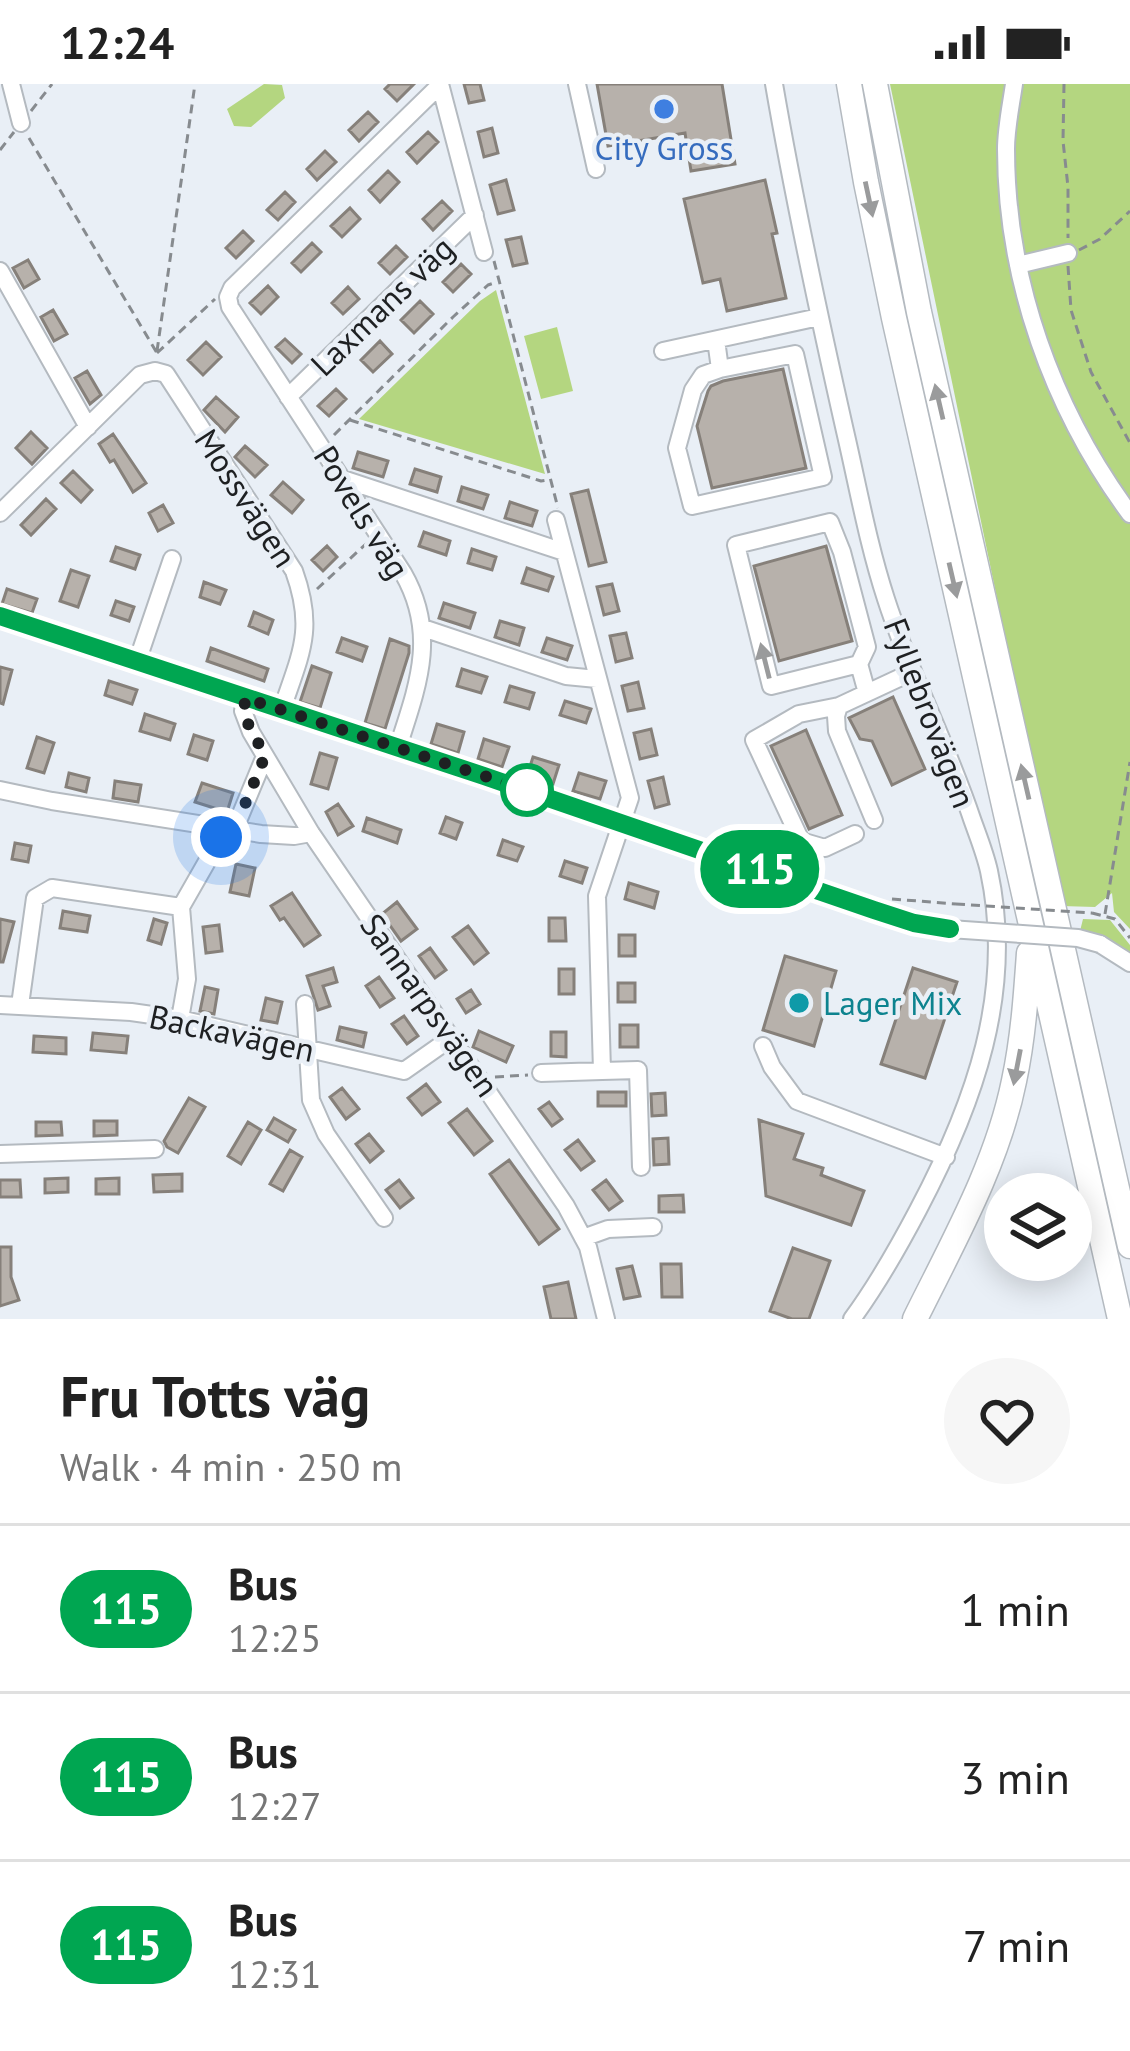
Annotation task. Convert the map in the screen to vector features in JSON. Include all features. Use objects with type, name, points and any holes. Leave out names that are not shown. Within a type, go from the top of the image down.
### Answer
[{"type":"highway","points":[[849,84],[894,318],[1120,1319]]},
{"type":"highway","points":[[875,84],[919,312],[1130,1246]]},
{"type":"highway","points":[[915,1319],[971,1204],[1004,1121],[1020,1049],[1031,924]]},
{"type":"street","points":[[10,84],[21,123]]},
{"type":"street","points":[[228,296],[440,84],[484,252]]},
{"type":"street","points":[[577,84],[596,170]]},
{"type":"street","name":"Fyllebrovägen","points":[[774,84],[866,528],[912,672],[989,869],[996,921],[988,1041],[968,1102],[898,1249],[852,1319]]},
{"type":"street","points":[[1013,84],[1006,146],[1018,265],[1039,341],[1067,412],[1130,514]]},
{"type":"street","name":"Laxmans väg","points":[[288,397],[475,215]]},
{"type":"street","points":[[1018,265],[1068,253]]},
{"type":"street","points":[[0,271],[88,427]]},
{"type":"street","name":"Povels väg","points":[[228,296],[230,307],[407,581],[423,628],[420,677],[398,747]]},
{"type":"street","points":[[663,351],[819,317]]},
{"type":"street","points":[[716,340],[720,369]]},
{"type":"street","points":[[794,354],[823,477],[692,506],[677,448],[693,390],[703,374],[720,369],[794,354]]},
{"type":"street","points":[[0,513],[156,362]]},
{"type":"street","name":"Mossvägen","points":[[156,362],[294,571],[304,597],[303,649],[282,709]]},
{"type":"street","points":[[342,478],[564,552]]},
{"type":"street","points":[[0,483],[17,496]]},
{"type":"street","points":[[556,520],[630,798],[597,896],[602,1071]]},
{"type":"street","points":[[860,664],[771,686],[736,545],[830,522],[866,647],[860,664],[867,693]]},
{"type":"street","points":[[137,662],[172,559]]},
{"type":"street","points":[[0,616],[914,923],[1065,937],[1100,944],[1130,963]]},
{"type":"street","points":[[423,628],[566,676],[597,679]]},
{"type":"street","points":[[855,834],[825,848],[801,841],[754,740],[799,714],[839,706],[912,672]]},
{"type":"street","name":"Sannarpsvägen","points":[[245,698],[244,716],[311,832],[566,1206],[588,1247],[606,1319]]},
{"type":"street","points":[[839,706],[837,730],[874,820]]},
{"type":"street","points":[[180,1019],[187,979],[181,907],[221,837],[238,821],[265,756]]},
{"type":"street","points":[[0,790],[229,830],[294,836],[311,832]]},
{"type":"street","points":[[20,1005],[34,898],[52,888],[181,907]]},
{"type":"street","name":"Backavägen","points":[[0,1004],[180,1019],[391,1070],[412,1067],[451,1038]]},
{"type":"street","points":[[305,1004],[311,1100],[326,1134],[384,1218]]},
{"type":"street","points":[[763,1046],[796,1101],[946,1156]]},
{"type":"street","points":[[541,1073],[638,1070],[641,1167]]},
{"type":"street","points":[[0,1154],[155,1149]]},
{"type":"street","points":[[583,1238],[608,1229],[653,1227]]},
{"type":"path","points":[[156,362],[195,84]]},
{"type":"path","points":[[1064,84],[1071,310],[1091,372],[1130,443]]},
{"type":"path","points":[[21,123],[156,362]]},
{"type":"path","points":[[1068,253],[1088,247],[1130,212]]},
{"type":"path","points":[[484,252],[491,250],[560,514],[556,520]]},
{"type":"path","points":[[321,448],[453,317],[488,285],[498,282]]},
{"type":"path","points":[[156,362],[211,300],[228,296]]},
{"type":"path","points":[[348,420],[541,481],[550,479]]},
{"type":"path","points":[[304,597],[378,534]]},
{"type":"path","points":[[1105,914],[1130,762]]},
{"type":"path","points":[[956,904],[1105,914],[1130,938]]},
{"type":"path","points":[[483,1082],[541,1073]]},
{"type":"green space","points":[[264,84],[282,85],[285,98],[251,127],[234,126],[227,109]]},
{"type":"green space","points":[[890,84],[1130,84],[1130,929],[1114,912],[1112,893],[1095,907],[1061,906]]},
{"type":"green space","points":[[496,290],[545,474],[359,419]]},
{"type":"green space","points":[[557,327],[573,391],[541,399],[524,336]]},
{"type":"green space","points":[[1083,919],[1110,920],[1130,945],[1130,954],[1108,939],[1080,931]]},
{"type":"building","points":[[390,84],[414,84],[397,101],[385,89]]},
{"type":"building","points":[[464,84],[480,84],[484,100],[469,103]]},
{"type":"building","name":"City Gross","points":[[597,84],[722,84],[735,164],[691,171],[685,133],[608,146]]},
{"type":"building","points":[[368,112],[378,122],[359,141],[349,130]]},
{"type":"building","points":[[492,128],[498,153],[484,157],[478,132]]},
{"type":"building","points":[[428,132],[438,142],[417,163],[407,152]]},
{"type":"building","points":[[325,151],[336,162],[317,180],[307,169]]},
{"type":"building","points":[[388,171],[399,182],[380,202],[369,190]]},
{"type":"building","points":[[506,180],[514,210],[498,214],[490,185]]},
{"type":"building","points":[[765,180],[786,298],[727,311],[720,279],[703,283],[684,199]]},
{"type":"building","points":[[285,192],[295,202],[278,220],[267,210]]},
{"type":"building","points":[[442,201],[452,211],[433,230],[423,219]]},
{"type":"building","points":[[350,208],[360,219],[342,237],[331,226]]},
{"type":"building","points":[[243,231],[253,241],[236,258],[226,248]]},
{"type":"building","points":[[521,237],[527,263],[513,266],[506,240]]},
{"type":"building","points":[[312,243],[321,252],[301,272],[292,263]]},
{"type":"building","points":[[396,246],[407,257],[390,274],[379,263]]},
{"type":"building","points":[[28,260],[39,279],[24,288],[13,268]]},
{"type":"building","points":[[461,264],[471,274],[453,292],[443,282]]},
{"type":"building","points":[[268,286],[278,297],[261,314],[250,303]]},
{"type":"building","points":[[348,287],[359,299],[343,314],[332,303]]},
{"type":"building","points":[[420,301],[433,314],[414,333],[401,320]]},
{"type":"building","points":[[53,310],[67,334],[54,341],[41,317]]},
{"type":"building","points":[[285,339],[301,354],[292,363],[276,347]]},
{"type":"building","points":[[380,341],[392,354],[373,372],[361,360]]},
{"type":"building","points":[[206,342],[221,357],[203,375],[188,360]]},
{"type":"building","points":[[783,369],[806,468],[712,488],[697,426],[708,391],[723,381]]},
{"type":"building","points":[[87,371],[101,395],[90,404],[75,378]]},
{"type":"building","points":[[336,389],[346,399],[329,416],[318,406]]},
{"type":"building","points":[[216,397],[238,417],[225,432],[204,410]]},
{"type":"building","points":[[31,432],[47,448],[32,464],[16,448]]},
{"type":"building","points":[[113,434],[146,483],[133,492],[99,444]]},
{"type":"building","points":[[245,446],[267,465],[255,477],[235,457]]},
{"type":"building","points":[[358,452],[388,461],[383,477],[353,468]]},
{"type":"building","points":[[415,469],[441,477],[437,492],[410,484]]},
{"type":"building","points":[[73,471],[92,490],[81,502],[61,483]]},
{"type":"building","points":[[283,482],[303,500],[292,513],[271,495]]},
{"type":"building","points":[[462,487],[488,495],[483,509],[458,501]]},
{"type":"building","points":[[588,490],[606,562],[589,566],[571,494]]},
{"type":"building","points":[[46,499],[56,509],[31,535],[21,525]]},
{"type":"building","points":[[510,502],[537,511],[532,526],[505,518]]},
{"type":"building","points":[[163,505],[173,523],[158,531],[149,513]]},
{"type":"building","points":[[424,532],[450,541],[446,555],[419,546]]},
{"type":"building","points":[[327,546],[337,557],[323,571],[312,560]]},
{"type":"building","points":[[826,546],[852,641],[779,661],[754,566]]},
{"type":"building","points":[[116,547],[140,555],[135,569],[111,561]]},
{"type":"building","points":[[472,549],[496,557],[492,570],[468,563]]},
{"type":"building","points":[[527,568],[553,577],[548,591],[522,583]]},
{"type":"building","points":[[71,570],[89,576],[78,607],[60,601]]},
{"type":"building","points":[[204,582],[226,590],[220,604],[200,597]]},
{"type":"building","points":[[612,584],[619,611],[604,615],[597,587]]},
{"type":"building","points":[[7,589],[37,599],[32,613],[2,604]]},
{"type":"building","points":[[116,601],[134,607],[129,621],[111,615]]},
{"type":"building","points":[[444,603],[475,613],[470,628],[439,618]]},
{"type":"building","points":[[254,612],[273,620],[268,634],[249,626]]},
{"type":"building","points":[[500,621],[524,628],[519,645],[495,637]]},
{"type":"building","points":[[626,633],[632,658],[616,662],[610,636]]},
{"type":"building","points":[[342,638],[367,647],[362,661],[337,652]]},
{"type":"building","points":[[547,638],[572,646],[567,660],[542,652]]},
{"type":"building","points":[[390,639],[409,646],[409,653],[385,729],[365,723]]},
{"type":"building","points":[[211,648],[268,669],[264,681],[207,661]]},
{"type":"building","points":[[312,666],[331,673],[320,708],[300,702]]},
{"type":"building","points":[[0,667],[12,670],[3,704],[0,703]]},
{"type":"building","points":[[462,669],[487,677],[481,693],[457,686]]},
{"type":"building","points":[[109,681],[137,690],[132,704],[105,695]]},
{"type":"building","points":[[638,682],[644,708],[628,711],[622,686]]},
{"type":"building","points":[[510,686],[534,693],[529,709],[505,702]]},
{"type":"building","points":[[893,697],[925,769],[892,785],[872,741],[860,739],[849,718]]},
{"type":"building","points":[[565,701],[591,709],[586,723],[560,715]]},
{"type":"building","points":[[145,714],[175,724],[170,740],[140,731]]},
{"type":"building","points":[[437,724],[464,732],[458,753],[431,744]]},
{"type":"building","points":[[651,729],[657,755],[640,759],[634,733]]},
{"type":"building","points":[[806,730],[842,815],[809,829],[771,746]]},
{"type":"building","points":[[194,735],[213,741],[207,760],[188,754]]},
{"type":"building","points":[[37,737],[54,743],[44,773],[27,768]]},
{"type":"building","points":[[484,739],[509,747],[502,767],[478,759]]},
{"type":"building","points":[[320,753],[337,758],[328,789],[311,784]]},
{"type":"building","points":[[533,757],[559,765],[553,784],[527,776]]},
{"type":"building","points":[[69,773],[89,778],[86,792],[66,787]]},
{"type":"building","points":[[579,773],[606,781],[600,799],[573,791]]},
{"type":"building","points":[[663,777],[669,804],[655,808],[648,781]]},
{"type":"building","points":[[115,781],[141,785],[138,802],[113,798]]},
{"type":"building","points":[[202,783],[233,793],[227,812],[195,802]]},
{"type":"building","points":[[338,804],[353,826],[338,835],[326,812]]},
{"type":"building","points":[[446,817],[462,823],[456,839],[440,833]]},
{"type":"building","points":[[367,818],[401,830],[397,843],[363,831]]},
{"type":"building","points":[[503,840],[523,847],[517,861],[498,855]]},
{"type":"building","points":[[15,843],[31,846],[28,862],[12,859]]},
{"type":"building","points":[[565,861],[587,868],[582,883],[560,876]]},
{"type":"building","points":[[236,864],[255,868],[249,896],[230,892]]},
{"type":"building","points":[[629,883],[658,892],[654,908],[625,899]]},
{"type":"building","points":[[292,893],[320,935],[304,946],[271,906]]},
{"type":"building","points":[[397,902],[417,929],[401,941],[382,914]]},
{"type":"building","points":[[63,911],[90,916],[87,932],[60,928]]},
{"type":"building","points":[[549,918],[565,918],[566,941],[549,941]]},
{"type":"building","points":[[0,919],[14,922],[3,962],[0,962]]},
{"type":"building","points":[[154,919],[167,923],[161,944],[148,940]]},
{"type":"building","points":[[219,925],[222,951],[206,953],[203,927]]},
{"type":"building","points":[[468,926],[488,953],[474,964],[453,937]]},
{"type":"building","points":[[619,935],[635,935],[635,956],[619,956]]},
{"type":"building","points":[[430,948],[446,970],[435,978],[419,956]]},
{"type":"building","name":"Lager Mix","points":[[785,956],[836,971],[814,1046],[763,1030]]},
{"type":"building","points":[[333,968],[337,982],[323,986],[330,1006],[318,1010],[307,976]]},
{"type":"building","points":[[913,968],[957,982],[925,1078],[881,1064]]},
{"type":"building","points":[[559,969],[574,969],[574,994],[559,994]]},
{"type":"building","points":[[379,977],[394,998],[380,1007],[366,986]]},
{"type":"building","points":[[618,983],[635,983],[635,1002],[618,1002]]},
{"type":"building","points":[[205,987],[218,990],[214,1014],[200,1011]]},
{"type":"building","points":[[471,990],[480,1004],[466,1013],[457,999]]},
{"type":"building","points":[[266,998],[282,1002],[277,1023],[261,1020]]},
{"type":"building","points":[[404,1016],[418,1036],[407,1044],[392,1024]]},
{"type":"building","points":[[620,1025],[638,1025],[638,1047],[620,1047]]},
{"type":"building","points":[[340,1027],[366,1033],[363,1047],[337,1040]]},
{"type":"building","points":[[479,1031],[513,1046],[506,1062],[473,1047]]},
{"type":"building","points":[[551,1032],[566,1032],[566,1057],[551,1056]]},
{"type":"building","points":[[93,1033],[128,1036],[126,1053],[91,1050]]},
{"type":"building","points":[[34,1036],[66,1038],[66,1054],[33,1052]]},
{"type":"building","points":[[426,1084],[440,1102],[422,1115],[408,1098]]},
{"type":"building","points":[[342,1088],[359,1109],[346,1119],[330,1097]]},
{"type":"building","points":[[598,1092],[626,1092],[626,1106],[598,1106]]},
{"type":"building","points":[[665,1093],[666,1115],[652,1116],[651,1094]]},
{"type":"building","points":[[189,1098],[205,1107],[178,1153],[164,1141]]},
{"type":"building","points":[[549,1102],[562,1119],[552,1126],[539,1109]]},
{"type":"building","points":[[467,1109],[492,1141],[474,1155],[449,1123]]},
{"type":"building","points":[[274,1118],[295,1130],[288,1142],[267,1130]]},
{"type":"building","points":[[759,1120],[803,1134],[794,1159],[823,1168],[821,1175],[864,1191],[851,1225],[766,1196]]},
{"type":"building","points":[[94,1121],[117,1121],[117,1135],[94,1136]]},
{"type":"building","points":[[36,1122],[61,1122],[62,1135],[36,1136]]},
{"type":"building","points":[[248,1122],[261,1130],[241,1164],[228,1156]]},
{"type":"building","points":[[369,1134],[383,1151],[370,1162],[356,1144]]},
{"type":"building","points":[[668,1138],[669,1164],[654,1165],[653,1139]]},
{"type":"building","points":[[578,1140],[594,1161],[581,1170],[565,1150]]},
{"type":"building","points":[[290,1150],[302,1157],[283,1191],[270,1184]]},
{"type":"building","points":[[509,1160],[559,1229],[539,1244],[490,1174]]},
{"type":"building","points":[[182,1174],[182,1191],[154,1192],[153,1175]]},
{"type":"building","points":[[68,1178],[68,1192],[45,1193],[45,1179]]},
{"type":"building","points":[[119,1178],[119,1194],[96,1194],[96,1179]]},
{"type":"building","points":[[0,1180],[20,1180],[21,1197],[0,1197]]},
{"type":"building","points":[[399,1180],[413,1198],[400,1208],[386,1190]]},
{"type":"building","points":[[606,1180],[622,1201],[609,1210],[593,1190]]},
{"type":"building","points":[[683,1195],[684,1212],[659,1212],[659,1196]]},
{"type":"building","points":[[0,1247],[11,1247],[11,1277],[19,1300],[0,1306]]},
{"type":"building","points":[[793,1248],[830,1261],[809,1319],[770,1311]]},
{"type":"building","points":[[661,1264],[681,1264],[682,1297],[662,1297]]},
{"type":"building","points":[[632,1266],[640,1296],[624,1299],[617,1269]]},
{"type":"building","points":[[568,1282],[576,1319],[551,1319],[544,1287]]},
{"type":"bus line","name":"115","points":[[0,616],[874,910],[950,929]]},
{"type":"place","name":"City Gross","points":[[664,109]]},
{"type":"place","name":"Lager Mix","points":[[799,1003]]},
{"type":"route","points":[[221,837],[238,821],[265,756],[244,716],[245,698],[527,790]]}]
